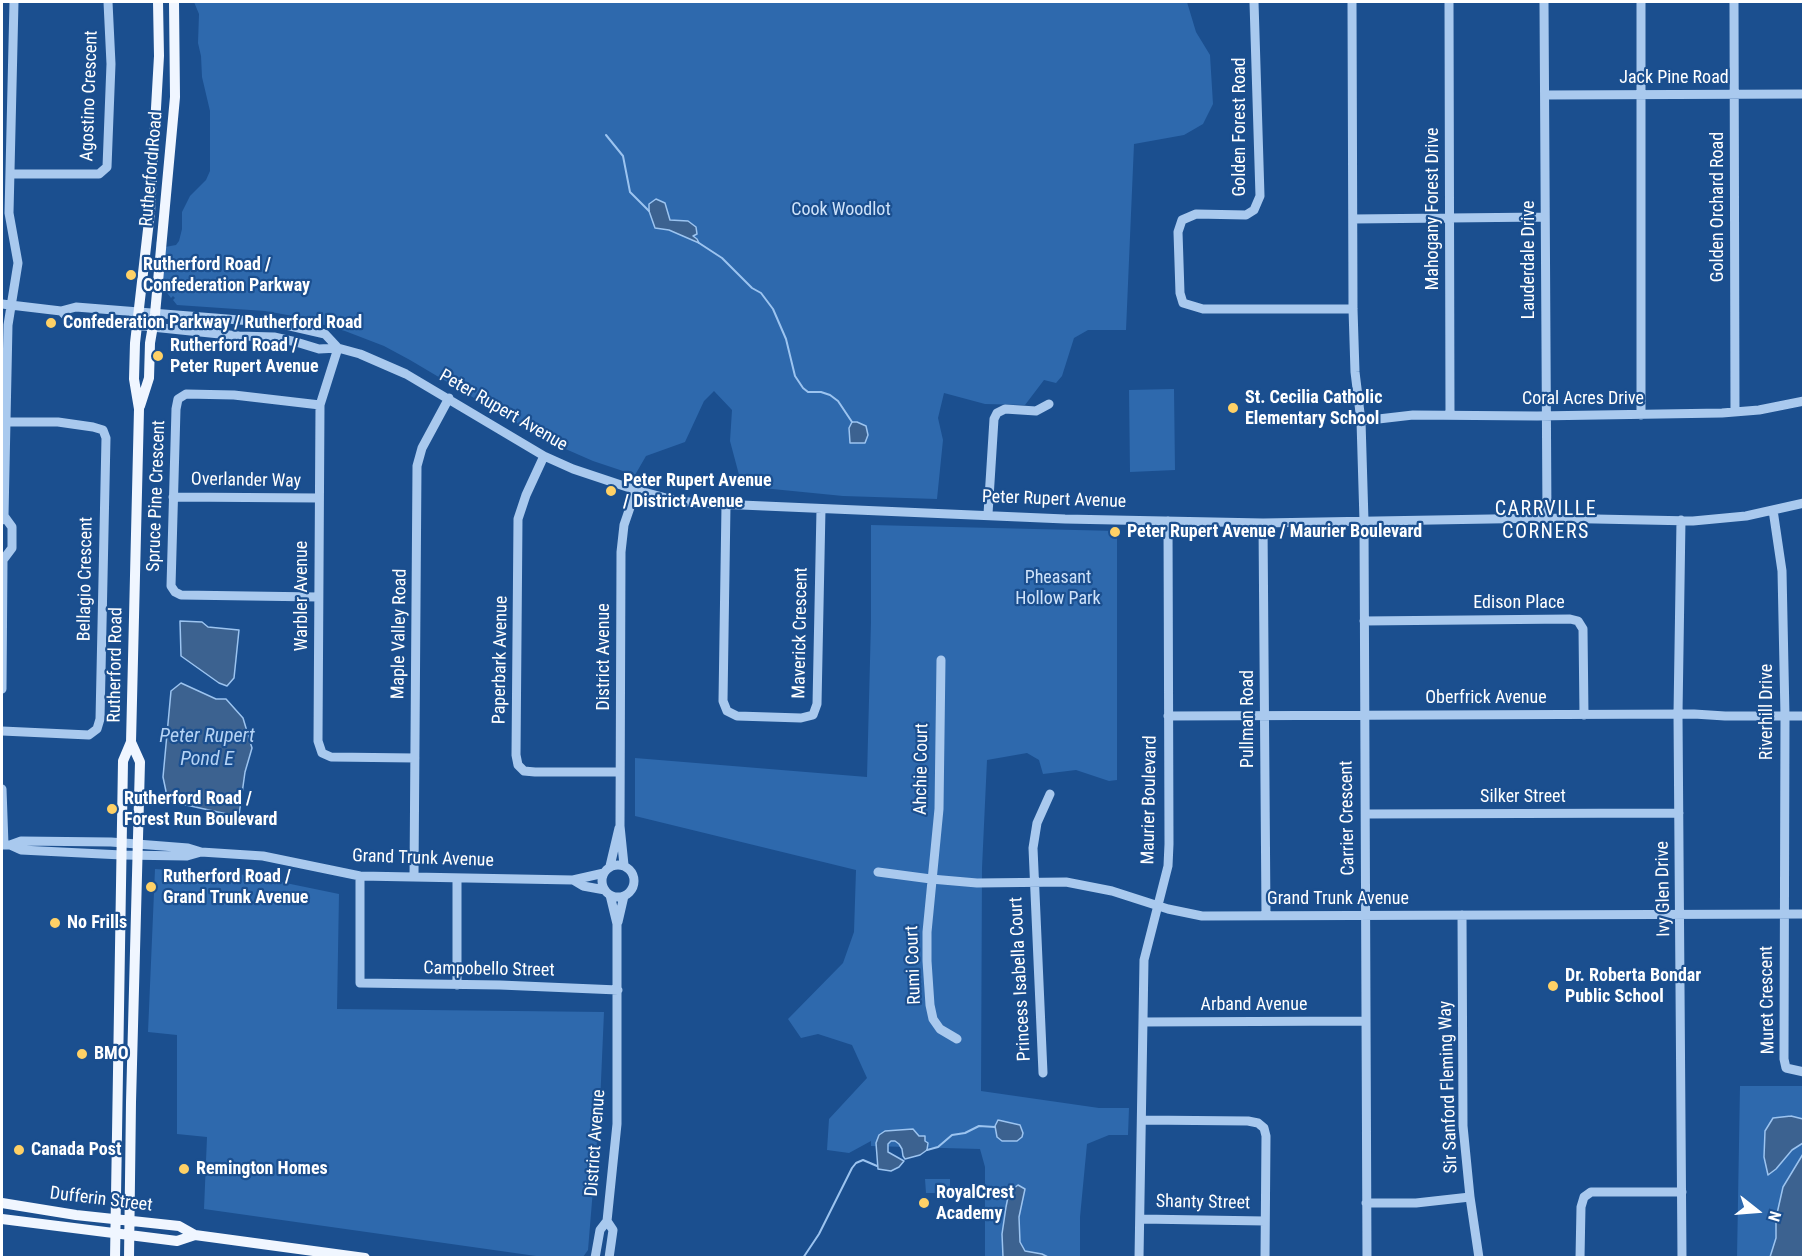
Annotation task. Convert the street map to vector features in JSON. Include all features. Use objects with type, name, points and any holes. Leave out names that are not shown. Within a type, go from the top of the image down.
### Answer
[{"type":"main road","name":"Rutherford Road","points":[[115,1257],[123,761],[131,742],[139,409],[134,379],[135,343],[150,212],[159,56],[158,2]]},
{"type":"main road","name":"Rutherford Road","points":[[139,409],[149,378],[150,343],[155,314],[174,97],[174,2]]},
{"type":"main road","name":"Rutherford Road","points":[[129,1257],[140,762],[131,742]]},
{"type":"main road","name":"Dufferin Street","points":[[2,1203],[117,1220],[179,1226],[195,1235],[365,1257]]},
{"type":"main road","name":"Dufferin Street","points":[[2,1219],[177,1241],[195,1235]]},
{"type":"street","points":[[2,689],[2,560],[12,548],[12,527],[3,518],[8,325],[6,305],[18,263],[9,213],[14,2]]},
{"type":"street","name":"Agostino Crescent","points":[[11,174],[99,174],[107,167],[111,64],[108,2]]},
{"type":"street","name":"Golden Forest Road","points":[[1254,2],[1260,196],[1254,210],[1246,215],[1196,214],[1182,220],[1178,232],[1179,293],[1183,303],[1203,309],[1353,309]]},
{"type":"street","points":[[1352,2],[1353,309],[1355,372],[1361,421],[1364,521]]},
{"type":"street","name":"Mahogany Forest Drive","points":[[1449,2],[1450,416]]},
{"type":"street","name":"Lauderdale Drive","points":[[1544,2],[1547,518]]},
{"type":"street","points":[[1641,2],[1641,415]]},
{"type":"street","name":"Golden Orchard Road","points":[[1734,2],[1735,412]]},
{"type":"street","name":"Jack Pine Road","points":[[1546,95],[1803,94]]},
{"type":"street","points":[[1353,219],[1545,217]]},
{"type":"street","points":[[6,305],[61,311]]},
{"type":"street","name":"Peter Rupert Avenue","points":[[61,311],[76,307],[277,323],[325,334],[338,348]]},
{"type":"street","name":"Peter Rupert Avenue","points":[[61,311],[72,322],[274,338],[319,349],[338,348],[360,354],[406,374],[544,456],[573,469],[670,500],[821,509],[1263,523],[1547,518],[1720,519],[1803,503]]},
{"type":"street","name":"Warbler Avenue","points":[[338,348],[320,405],[318,741],[321,753],[331,757],[415,758]]},
{"type":"street","name":"Spruce Pine Crescent","points":[[318,597],[181,595],[171,586],[178,399],[186,394],[234,395],[320,405]]},
{"type":"street","name":"Maple Valley Road","points":[[414,877],[417,466],[422,448],[449,398]]},
{"type":"street","name":"Coral Acres Drive","points":[[1361,421],[1413,415],[1641,415],[1735,412],[1759,410],[1803,401]]},
{"type":"street","points":[[988,514],[994,419],[997,413],[1005,409],[1036,411],[1049,404]]},
{"type":"street","name":"Bellagio Crescent","points":[[2,731],[89,735],[97,729],[100,719],[106,438],[103,430],[93,427],[58,422],[6,422]]},
{"type":"street","name":"Paperbark Avenue","points":[[544,456],[526,495],[519,519],[516,755],[518,765],[524,771],[535,772],[620,772]]},
{"type":"street","name":"District Avenue","points":[[624,866],[620,826],[621,552],[624,525],[636,490]]},
{"type":"street","name":"Overlander Way","points":[[173,497],[319,498]]},
{"type":"street","name":"Maverick Crescent","points":[[726,505],[723,701],[728,711],[737,716],[801,718],[813,715],[817,704],[821,509]]},
{"type":"street","name":"Riverhill Drive","points":[[1773,510],[1782,571],[1785,716],[1783,914]]},
{"type":"street","name":"Ivy Glen Drive","points":[[1681,520],[1678,714],[1682,1257]]},
{"type":"street","name":"Maurier Boulevard","points":[[1139,1257],[1144,960],[1168,866],[1168,521]]},
{"type":"street","name":"Carrier Crescent","points":[[1364,521],[1366,1257]]},
{"type":"street","name":"Pullman Road","points":[[1263,523],[1266,915]]},
{"type":"street","name":"Edison Place","points":[[1364,621],[1570,619],[1578,621],[1583,629],[1584,715]]},
{"type":"street","name":"Ahchie Court","points":[[931,879],[939,809],[941,660]]},
{"type":"street","name":"Oberfrick Avenue","points":[[1168,716],[1678,714],[1803,716]]},
{"type":"street","points":[[2,789],[5,845]]},
{"type":"street","name":"Princess Isabella Court","points":[[1043,1073],[1032,848],[1037,823],[1050,794]]},
{"type":"street","name":"Silker Street","points":[[1366,814],[1679,813]]},
{"type":"street","name":"District Avenue","points":[[607,870],[620,826]]},
{"type":"street","points":[[5,845],[21,841],[122,843],[138,849]]},
{"type":"street","points":[[5,845],[21,850],[122,855],[138,849]]},
{"type":"street","name":"Grand Trunk Avenue","points":[[138,849],[187,856],[201,852],[263,856],[360,876],[573,880],[607,870]]},
{"type":"street","points":[[624,866],[632,871],[635,879],[632,890],[624,896],[615,897],[607,893],[602,882],[607,870],[624,866]]},
{"type":"street","name":"Grand Trunk Avenue","points":[[878,872],[977,883],[1066,882],[1086,885],[1168,909],[1202,916],[1803,914]]},
{"type":"street","name":"Campobello Street","points":[[360,876],[360,983],[618,990]]},
{"type":"street","points":[[457,878],[457,985]]},
{"type":"street","name":"Rumi Court","points":[[931,879],[926,948],[930,1005],[933,1018],[940,1029],[957,1040]]},
{"type":"street","name":"Grand Trunk Avenue","points":[[573,880],[583,886],[607,893]]},
{"type":"street","name":"District Avenue","points":[[595,1257],[600,1230],[607,1221],[617,1124],[617,924],[607,893]]},
{"type":"street","name":"District Avenue","points":[[617,924],[624,896]]},
{"type":"street","name":"Muret Crescent","points":[[1783,914],[1784,1059],[1786,1068],[1803,1072]]},
{"type":"street","name":"Sir Sanford Fleming Way","points":[[1461,915],[1463,1126],[1479,1257]]},
{"type":"street","name":"Arband Avenue","points":[[1143,1022],[1365,1021]]},
{"type":"street","points":[[1142,1120],[1248,1121],[1258,1123],[1264,1128],[1266,1136],[1265,1257]]},
{"type":"street","points":[[1580,1257],[1581,1207],[1584,1197],[1591,1192],[1682,1192]]},
{"type":"street","points":[[1366,1203],[1416,1203],[1470,1197]]},
{"type":"street","name":"Shanty Street","points":[[1141,1219],[1265,1221]]},
{"type":"street","name":"District Avenue","points":[[607,1221],[613,1230],[609,1257]]},
{"type":"green space","name":"Cook Woodlot","points":[[194,2],[1187,2],[1196,32],[1210,55],[1213,104],[1203,124],[1184,135],[1134,144],[1126,330],[1088,330],[1074,338],[1062,376],[1056,383],[1044,380],[1025,405],[985,404],[944,393],[938,418],[943,440],[937,499],[843,496],[742,486],[730,441],[732,410],[714,391],[704,401],[685,442],[646,456],[635,475],[593,461],[545,440],[410,360],[384,346],[345,331],[293,316],[265,311],[177,305],[173,300],[175,298],[173,296],[171,298],[155,277],[156,241],[165,247],[176,245],[182,229],[182,212],[190,196],[206,180],[210,171],[210,111],[202,77],[198,43],[199,14]]},
{"type":"green space","points":[[1174,389],[1175,470],[1130,472],[1129,390]]},
{"type":"green space","name":"Pheasant Hollow Park","points":[[871,525],[1117,531],[1117,780],[1109,781],[1076,770],[1043,774],[1039,760],[1027,753],[987,760],[982,868],[981,1091],[1099,1108],[1129,1108],[1128,1135],[1109,1135],[1087,1144],[1080,1217],[1080,1257],[985,1257],[985,1167],[980,1149],[871,1146],[871,1141],[849,1153],[827,1150],[829,1119],[867,1078],[852,1045],[818,1034],[801,1038],[788,1019],[843,963],[854,932],[856,870],[635,816],[635,758],[867,777]]},
{"type":"green space","points":[[155,869],[247,875],[339,894],[337,1009],[604,1012],[600,1104],[588,1250],[583,1257],[543,1257],[204,1209],[207,1137],[177,1134],[177,1035],[148,1032]]},
{"type":"green space","points":[[1740,1086],[1803,1086],[1803,1257],[1737,1258]]},
{"type":"green space","points":[[925,1179],[950,1179],[950,1193],[926,1193]]},
{"type":"water","points":[[656,199],[665,203],[670,220],[688,221],[696,227],[697,234],[693,236],[699,243],[669,230],[655,228],[649,204]]},
{"type":"water","points":[[852,422],[866,426],[868,435],[865,443],[850,443],[849,428]]},
{"type":"water","points":[[180,621],[202,622],[208,627],[239,630],[234,678],[227,686],[219,683],[181,656]]},
{"type":"water","name":"Peter Rupert Pond E","points":[[181,683],[216,699],[226,699],[243,718],[252,748],[245,772],[239,815],[168,801],[163,777],[171,691]]},
{"type":"water","points":[[1791,1116],[1803,1119],[1803,1143],[1792,1150],[1768,1175],[1764,1157],[1765,1131],[1773,1118]]},
{"type":"water","points":[[998,1120],[1020,1125],[1022,1137],[1017,1141],[1002,1141],[997,1137],[995,1126]]},
{"type":"water","points":[[913,1129],[919,1136],[925,1136],[925,1141],[928,1143],[927,1150],[920,1155],[905,1159],[899,1144],[891,1141],[888,1144],[888,1152],[904,1161],[891,1171],[878,1169],[876,1143],[879,1135],[885,1131]]},
{"type":"water","points":[[1803,1154],[1803,1257],[1770,1257],[1776,1238],[1776,1218],[1783,1187]]},
{"type":"water","points":[[1018,1185],[1025,1189],[1019,1217],[1020,1242],[1025,1251],[1048,1257],[1003,1257],[1002,1234],[1009,1192]]},
{"type":"waterway","points":[[606,135],[623,156],[630,192],[649,211]]},
{"type":"waterway","points":[[699,243],[722,258],[752,288],[761,293],[773,309],[786,339],[795,376],[803,388],[808,392],[830,395],[838,401],[852,422]]},
{"type":"waterway","points":[[927,1150],[938,1147],[952,1135],[965,1133],[979,1126],[995,1127]]},
{"type":"waterway","points":[[803,1258],[819,1234],[856,1163],[863,1160],[877,1166]]},
{"type":"place","name":"Rutherford Road / Confederation Parkway","points":[[131,275]]},
{"type":"place","name":"Confederation Parkway / Rutherford Road","points":[[51,323]]},
{"type":"place","name":"Rutherford Road / Peter Rupert Avenue","points":[[158,356]]},
{"type":"place","name":"St. Cecilia Catholic Elementary School","points":[[1233,408]]},
{"type":"place","name":"Peter Rupert Avenue / District Avenue","points":[[611,491]]},
{"type":"place","name":"Peter Rupert Avenue / Maurier Boulevard","points":[[1115,532]]},
{"type":"place","name":"Rutherford Road / Forest Run Boulevard","points":[[112,809]]},
{"type":"place","name":"Rutherford Road / Grand Trunk Avenue","points":[[151,887]]},
{"type":"place","name":"No Frills","points":[[55,923]]},
{"type":"place","name":"Dr. Roberta Bondar Public School","points":[[1553,986]]},
{"type":"place","name":"BMO","points":[[82,1054]]},
{"type":"place","name":"Canada Post","points":[[19,1150]]},
{"type":"place","name":"Remington Homes","points":[[184,1169]]},
{"type":"place","name":"RoyalCrest Academy","points":[[924,1203]]},
{"type":"district","name":"CARRVILLE CORNERS","points":[[1546,522]]}]
